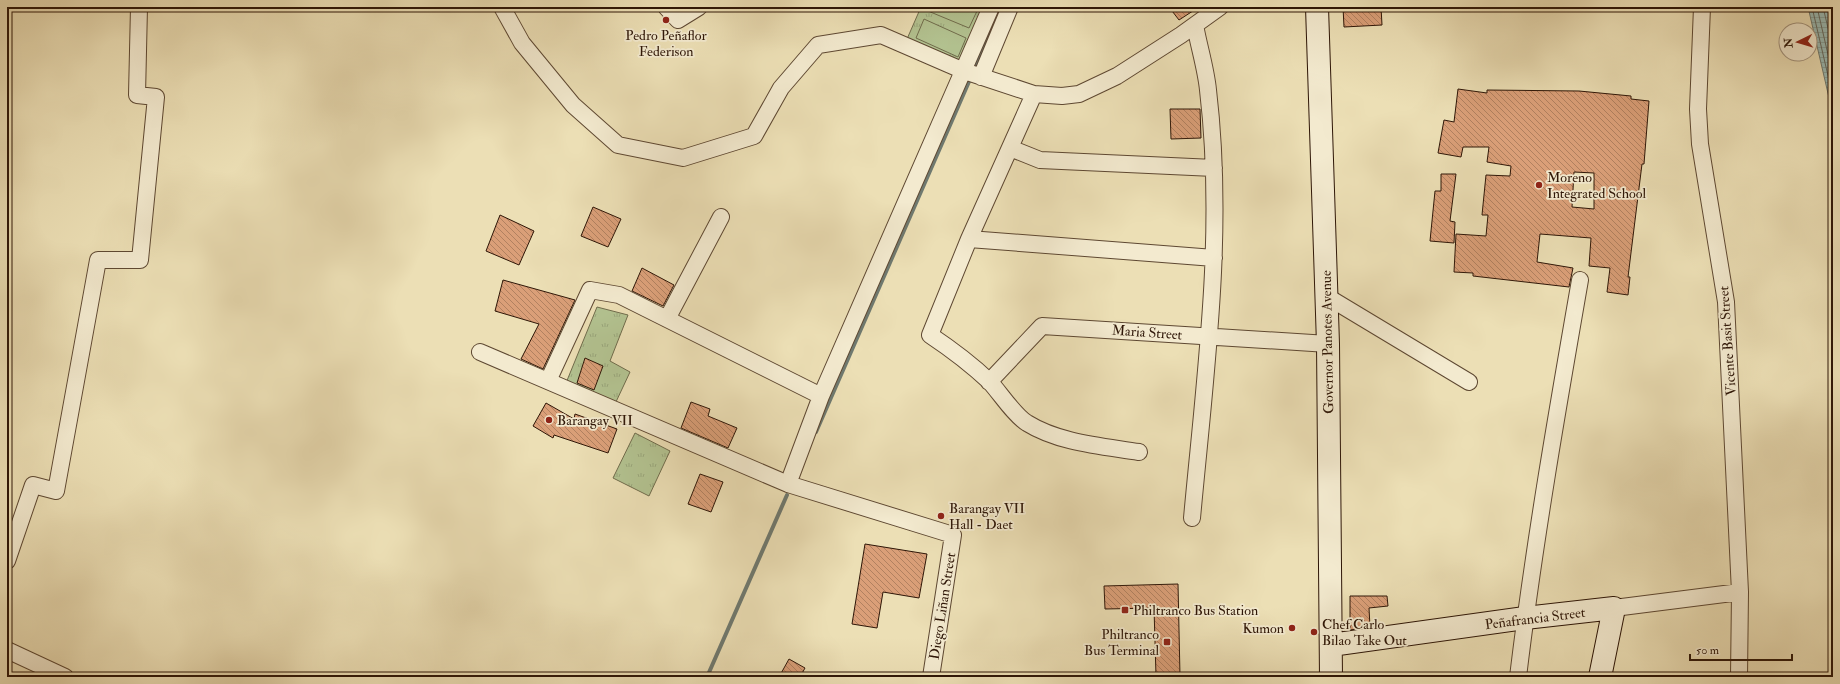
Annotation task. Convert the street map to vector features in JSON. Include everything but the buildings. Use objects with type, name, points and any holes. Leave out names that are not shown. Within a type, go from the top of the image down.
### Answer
[{"type":"main road","name":"Governor Panotes Avenue","points":[[1317,7],[1328,344],[1331,677]]},
{"type":"main road","name":"Peñafrancia Street","points":[[1331,645],[1525,618],[1614,608]]},
{"type":"main road","points":[[1600,677],[1614,608]]},
{"type":"street","points":[[7,561],[33,485],[56,491],[98,260],[140,260],[156,97],[136,95],[140,7]]},
{"type":"street","points":[[502,7],[522,43],[573,105],[618,145],[683,158],[754,136],[780,88],[818,45],[881,35],[981,77],[1034,94],[1062,96],[1079,94],[1128,69],[1220,7]]},
{"type":"street","points":[[666,7],[678,20],[699,7]]},
{"type":"street","points":[[480,352],[788,484],[821,396],[912,184],[964,71],[991,7]]},
{"type":"street","points":[[981,77],[1010,7]]},
{"type":"street","name":"Vicente Basit Street","points":[[1702,7],[1698,109],[1700,144],[1726,302],[1740,592],[1739,677]]},
{"type":"street","points":[[1192,518],[1210,336],[1214,258],[1214,168],[1208,89],[1194,25]]},
{"type":"street","points":[[1034,94],[969,239],[930,335],[957,353],[990,382],[1025,422],[1043,431],[1072,441],[1139,452]]},
{"type":"street","points":[[1010,148],[1040,160],[1214,168]]},
{"type":"street","points":[[667,319],[721,217]]},
{"type":"street","points":[[969,239],[1214,258]]},
{"type":"street","points":[[1518,677],[1525,618],[1553,437],[1580,280]]},
{"type":"street","points":[[548,381],[590,290],[619,295],[821,396]]},
{"type":"street","points":[[1326,296],[1469,382]]},
{"type":"street","name":"Maria Street","points":[[990,382],[1042,326],[1328,344]]},
{"type":"street","name":"Diego Liñan Street","points":[[788,484],[952,535],[931,677]]},
{"type":"street","name":"Peñafrancia Street","points":[[1614,608],[1740,592]]},
{"type":"street","points":[[7,650],[65,677]]},
{"type":"green space","points":[[921,7],[984,7],[962,62],[907,39]]},
{"type":"green space","points":[[930,7],[968,7],[977,11],[969,28],[928,11]]},
{"type":"green space","points":[[924,19],[966,38],[958,57],[916,38]]},
{"type":"green space","points":[[597,307],[628,315],[610,361],[630,372],[615,404],[566,383]]},
{"type":"green space","points":[[635,433],[670,451],[649,496],[613,478]]},
{"type":"water","points":[[1808,7],[1833,7],[1833,115],[1818,50],[1818,22],[1811,22]]},
{"type":"waterway","points":[[976,65],[999,7]]},
{"type":"waterway","points":[[816,432],[971,77]]},
{"type":"waterway","points":[[707,677],[787,495]]},
{"type":"place","name":"Pedro Peñaflor Federison","points":[[666,20]]},
{"type":"place","name":"Moreno Integrated School","points":[[1539,185]]},
{"type":"place","name":"Barangay VII","points":[[549,420]]},
{"type":"place","name":"Barangay VII Hall - Daet","points":[[941,516]]},
{"type":"place","name":"Philtranco Bus Station","points":[[1125,610]]},
{"type":"place","name":"Kumon","points":[[1292,628]]},
{"type":"place","name":"Chef Carlo Bilao Take Out","points":[[1314,632]]},
{"type":"place","name":"Philtranco Bus Terminal","points":[[1167,642]]}]
